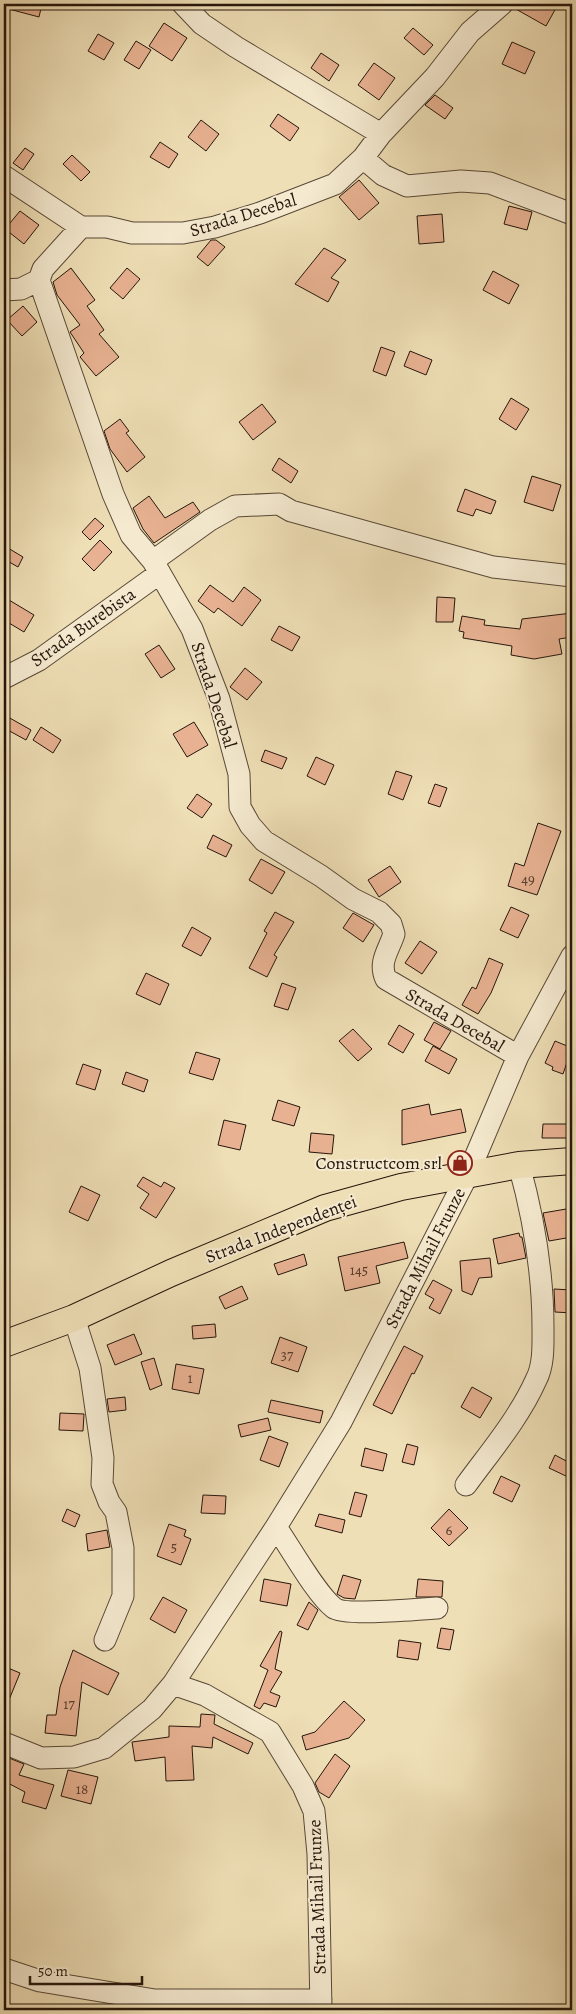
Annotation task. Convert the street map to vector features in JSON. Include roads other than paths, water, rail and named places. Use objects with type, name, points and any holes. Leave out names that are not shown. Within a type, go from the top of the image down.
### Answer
[{"type":"main road","name":"Strada Independenței","points":[[4,1344],[74,1318],[197,1261],[326,1208],[401,1187],[468,1174],[572,1160]]},
{"type":"street","points":[[183,4],[202,24],[236,47],[381,134]]},
{"type":"street","name":"Strada Decebal","points":[[81,227],[107,227],[132,233],[183,233],[215,227],[295,201],[335,184],[363,158],[381,134],[435,77],[470,32],[502,4]]},
{"type":"street","points":[[363,158],[383,174],[407,186],[461,181],[490,183],[572,214]]},
{"type":"street","points":[[4,176],[81,227],[43,269],[39,280],[21,289],[4,290]]},
{"type":"street","name":"Strada Decebal","points":[[39,280],[113,494],[131,535],[157,567],[192,629],[219,699],[239,774],[240,807],[250,825],[264,840],[353,899],[379,912],[392,924],[394,934],[381,969],[386,979],[518,1056]]},
{"type":"street","name":"Strada Burebista","points":[[4,678],[39,660],[157,567],[210,520],[235,506],[279,504],[291,511],[493,567],[572,576]]},
{"type":"street","name":"Strada Mihail Frunze","points":[[321,2005],[318,1854],[314,1811],[303,1786],[270,1732],[205,1695],[173,1684],[341,1422],[468,1174],[518,1056],[572,956]]},
{"type":"street","points":[[466,1485],[516,1415],[537,1379],[543,1351],[542,1288],[536,1239],[519,1166]]},
{"type":"street","points":[[74,1318],[90,1368],[103,1458],[102,1484],[109,1502],[116,1512],[123,1548],[124,1596],[105,1640]]},
{"type":"street","points":[[276,1526],[320,1591],[335,1609],[352,1612],[437,1608]]},
{"type":"street","points":[[4,1743],[41,1758],[74,1758],[104,1748],[152,1709],[173,1684]]},
{"type":"street","points":[[4,1969],[40,1980],[155,2000],[321,2005]]},
{"type":"place","name":"Constructcom srl","points":[[460,1163]]}]
